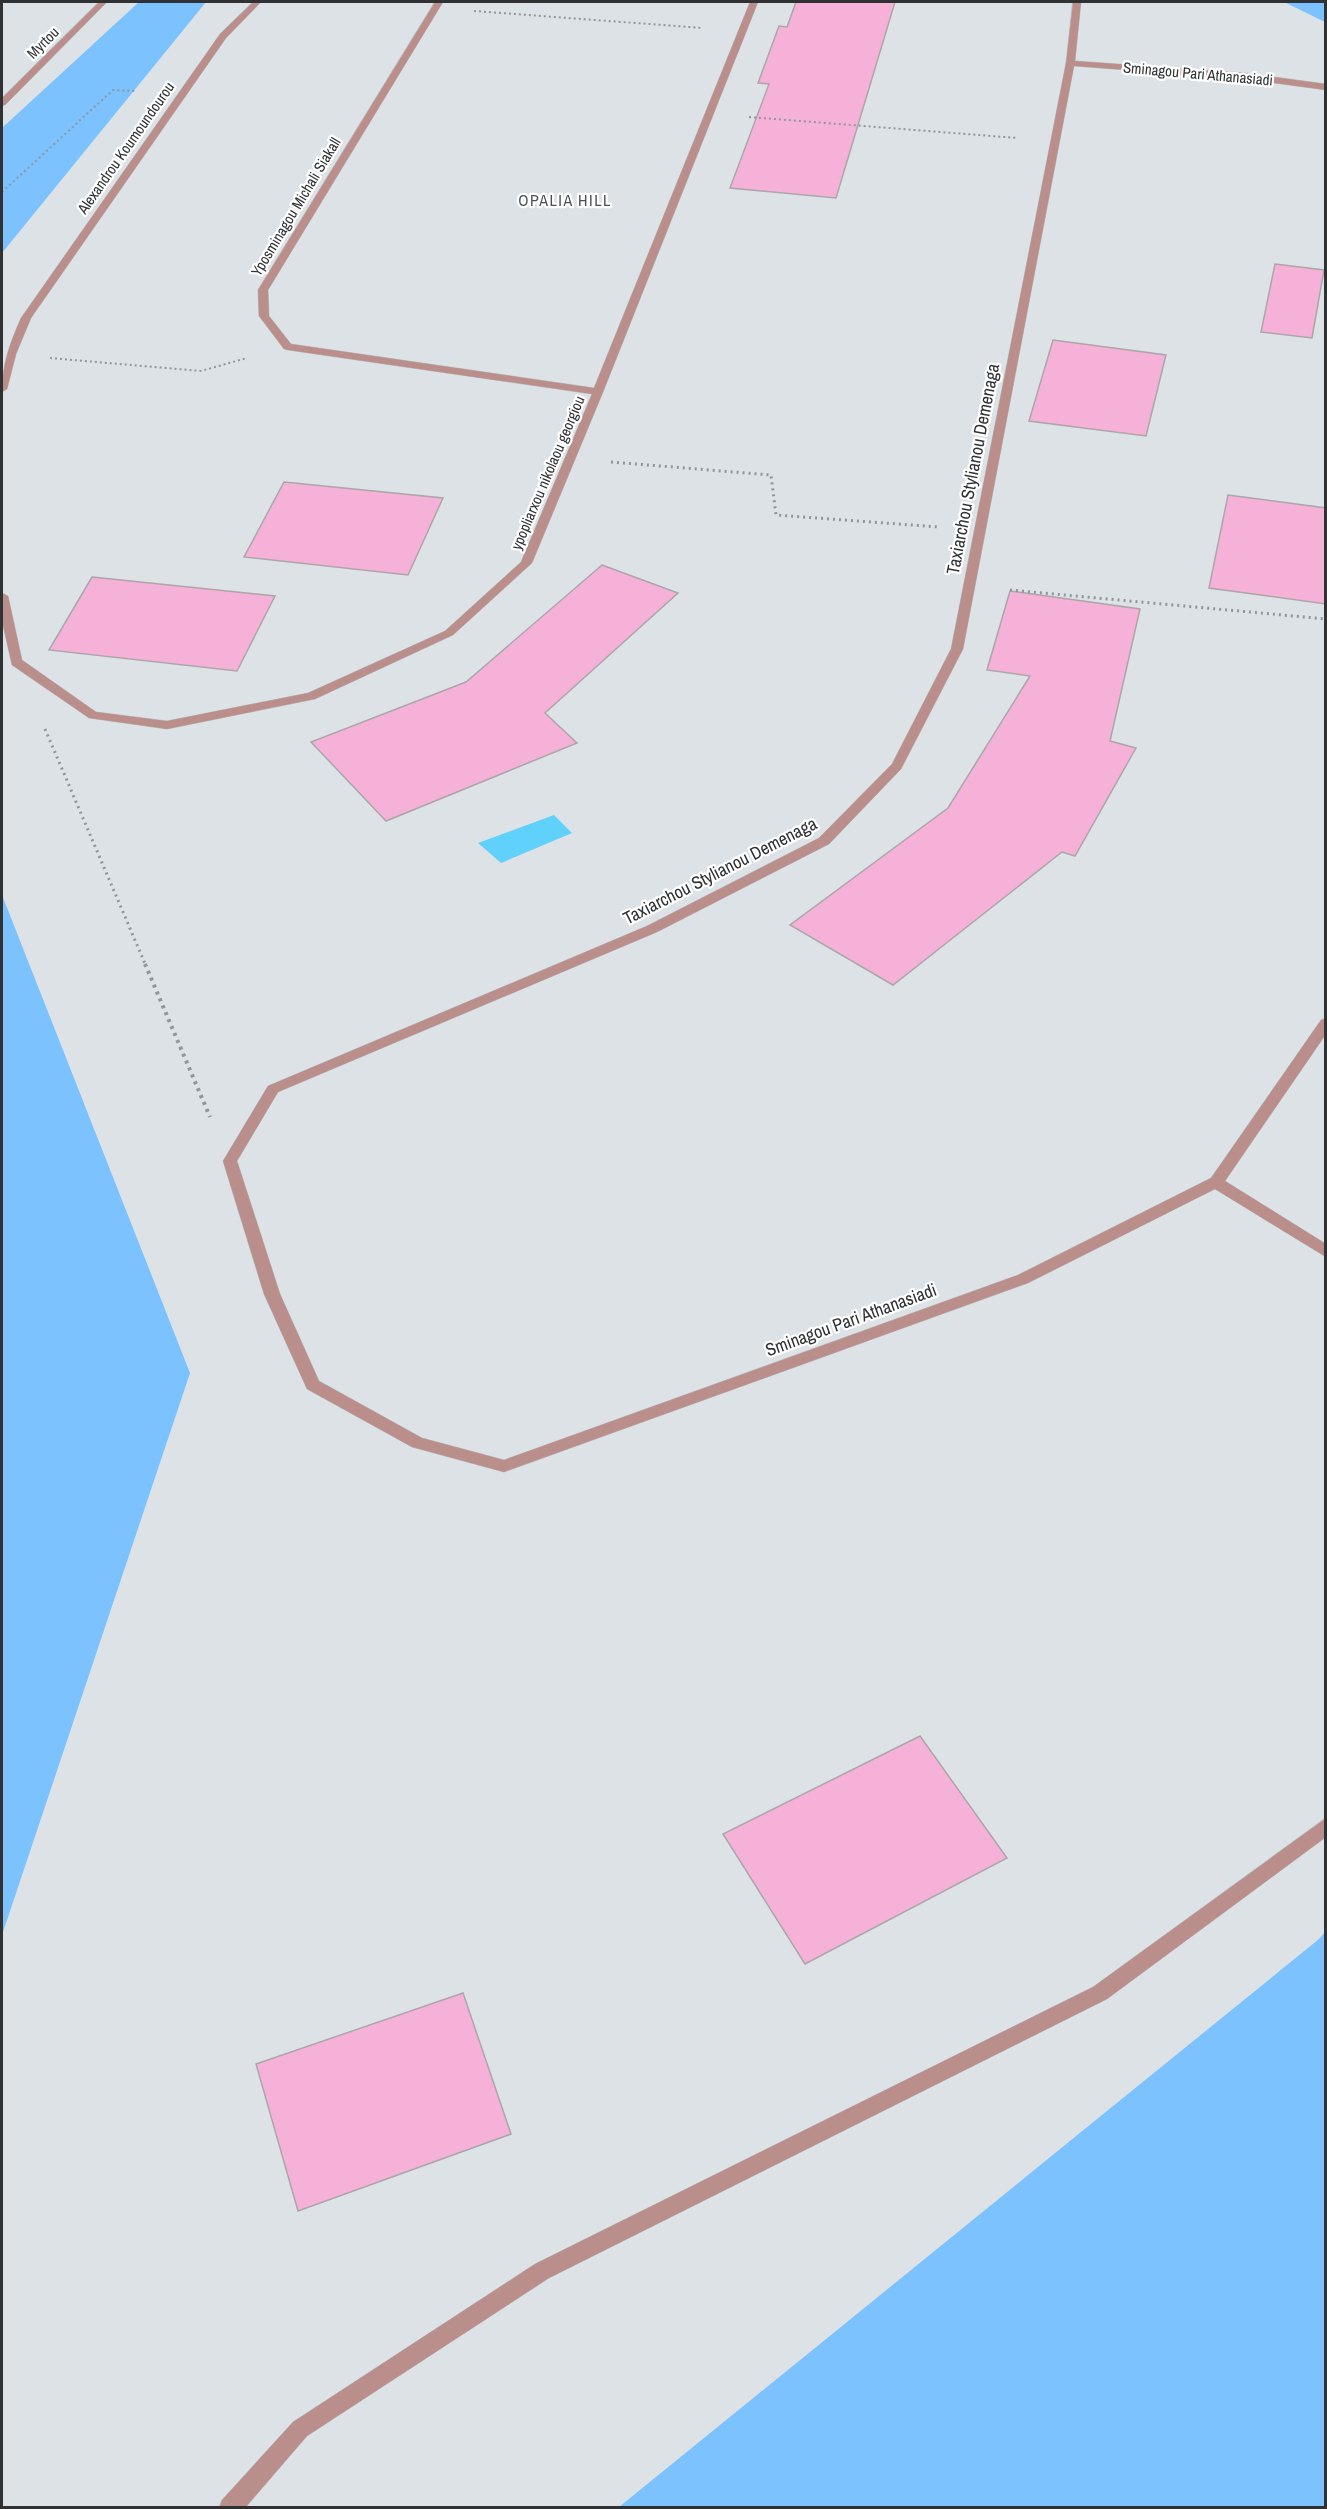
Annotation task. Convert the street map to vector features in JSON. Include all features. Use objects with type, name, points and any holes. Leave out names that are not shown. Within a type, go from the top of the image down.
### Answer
[{"type":"street","name":"Myrtou","points":[[2,103],[103,2]]},
{"type":"street","name":"Alexandrou Koumoundourou","points":[[10,354],[26,318],[223,36],[257,2]]},
{"type":"street","name":"ypopliarxou nikolaou georgiou","points":[[2,596],[16,662],[93,715],[167,725],[311,696],[449,633],[526,563],[598,392],[754,2]]},
{"type":"street","name":"Taxiarchou Stylianou Demenaga","points":[[230,1161],[273,1089],[652,929],[824,841],[897,766],[957,649],[1070,63],[1077,2]]},
{"type":"street","name":"Yposminagou Michali Siakall","points":[[288,347],[264,316],[263,290],[436,5]]},
{"type":"street","name":"Sminagou Pari Athanasiadi","points":[[1070,63],[1245,76],[1326,87]]},
{"type":"street","points":[[288,347],[598,392]]},
{"type":"street","points":[[2,389],[10,354]]},
{"type":"street","name":"Sminagou Pari Athanasiadi","points":[[230,1161],[272,1294],[313,1385],[418,1443],[504,1466],[1023,1279],[1216,1182],[1326,1023]]},
{"type":"street","points":[[1216,1182],[1326,1252]]},
{"type":"street","points":[[230,2508],[300,2429],[542,2271],[1100,1993],[1326,1826]]},
{"type":"path","points":[[436,5],[742,30]]},
{"type":"path","points":[[2,192],[113,90],[183,94]]},
{"type":"path","points":[[709,113],[1055,141]]},
{"type":"path","points":[[10,354],[201,370],[288,347]]},
{"type":"path","points":[[570,459],[771,475],[776,515],[979,530]]},
{"type":"path","points":[[969,586],[1326,619]]},
{"type":"path","points":[[44,727],[230,1161]]},
{"type":"shaded area","points":[[139,2],[206,2],[2,253],[2,128]]},
{"type":"shaded area","points":[[1284,2],[1325,2],[1325,22]]},
{"type":"shaded area","points":[[554,815],[572,833],[501,863],[478,843]]},
{"type":"shaded area","points":[[2,895],[190,1373],[2,1935]]},
{"type":"shaded area","points":[[1325,1932],[1325,2507],[619,2507],[1319,1939]]},
{"type":"building","points":[[796,2],[895,2],[836,198],[730,188],[769,84],[758,83],[779,26],[787,27]]},
{"type":"building","points":[[1275,264],[1324,270],[1312,338],[1261,332]]},
{"type":"building","points":[[1053,340],[1166,355],[1146,436],[1029,421]]},
{"type":"building","points":[[284,482],[443,498],[408,575],[244,557]]},
{"type":"building","points":[[1228,495],[1326,508],[1326,604],[1209,588]]},
{"type":"building","points":[[602,565],[678,593],[545,713],[577,743],[386,821],[311,742],[466,682]]},
{"type":"building","points":[[92,577],[275,596],[237,671],[49,650]]},
{"type":"building","points":[[1010,591],[1140,609],[1110,741],[1136,748],[1075,856],[1062,852],[893,985],[790,925],[948,808],[1030,676],[987,670]]},
{"type":"building","points":[[920,1736],[1007,1858],[805,1964],[723,1834]]},
{"type":"building","points":[[463,1993],[511,2134],[298,2211],[256,2064]]},
{"type":"district","name":"OPALIA HILL","points":[[565,200]]}]
